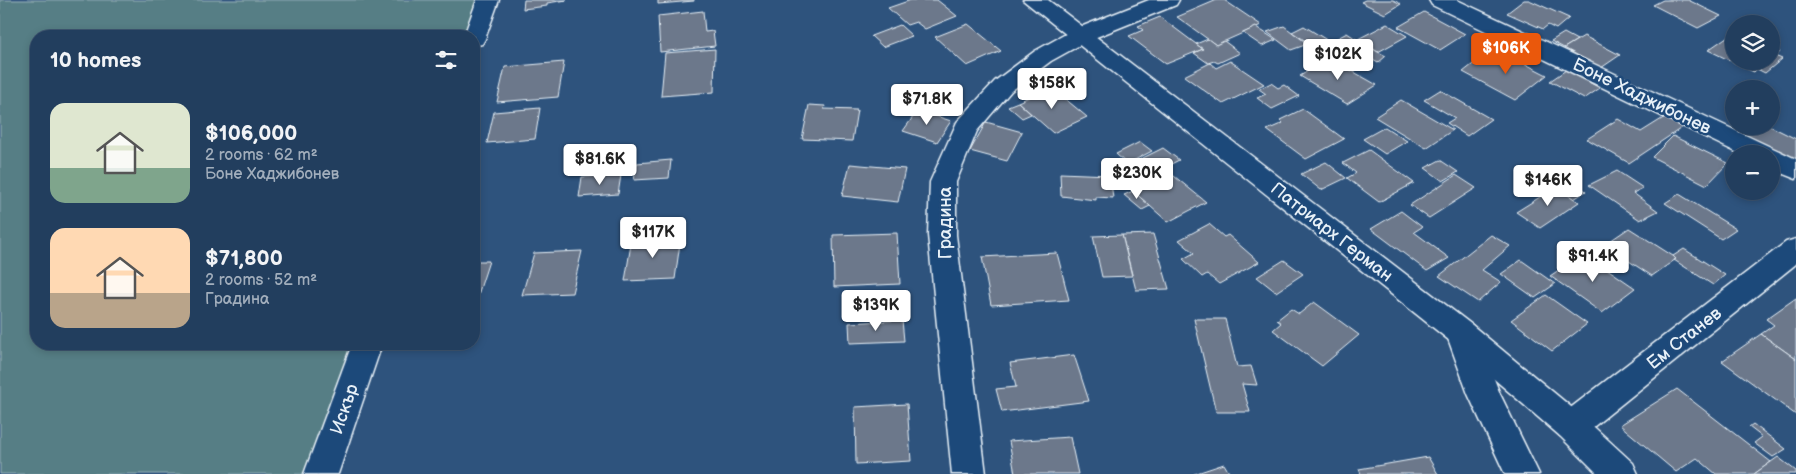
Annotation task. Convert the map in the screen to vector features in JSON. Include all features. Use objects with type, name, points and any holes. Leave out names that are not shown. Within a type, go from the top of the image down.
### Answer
[{"type":"street","points":[[478,30],[488,0]]},
{"type":"street","name":"Патриарх Герман","points":[[1034,0],[1461,333],[1571,426],[1621,474]]},
{"type":"street","name":"Градина","points":[[969,474],[942,235],[944,182],[966,128],[1003,86],[1043,56],[1081,35],[1168,0]]},
{"type":"street","name":"Боне Хаджибонев","points":[[1440,0],[1743,145]]},
{"type":"street","points":[[1780,162],[1796,170]]},
{"type":"street","name":"Ем Станев","points":[[1571,426],[1796,249]]},
{"type":"street","points":[[1461,333],[1484,394],[1522,474]]},
{"type":"street","name":"Искър","points":[[321,474],[365,350]]},
{"type":"green space","points":[[0,0],[488,0],[477,30],[30,30],[30,350],[365,350],[321,474],[0,474]]},
{"type":"building","points":[[524,0],[567,0],[547,3],[547,6],[523,9]]},
{"type":"building","points":[[658,0],[694,0],[694,1],[658,4]]},
{"type":"building","points":[[911,0],[937,0],[957,16],[925,29],[916,22],[907,25],[888,8]]},
{"type":"building","points":[[1217,0],[1224,0],[1261,25],[1216,45],[1177,17]]},
{"type":"building","points":[[1365,0],[1393,0],[1401,4],[1385,14],[1361,2]]},
{"type":"building","points":[[1524,0],[1529,0],[1569,18],[1556,29],[1548,25],[1543,29],[1507,13]]},
{"type":"building","points":[[1663,0],[1688,0],[1721,16],[1698,28],[1653,5]]},
{"type":"building","points":[[703,11],[705,32],[713,31],[715,46],[660,52],[658,16]]},
{"type":"building","points":[[1424,12],[1465,34],[1440,50],[1398,27]]},
{"type":"building","points":[[1160,17],[1203,49],[1166,64],[1129,36],[1143,30],[1138,26]]},
{"type":"building","points":[[968,24],[1001,51],[967,66],[935,37]]},
{"type":"building","points":[[1387,24],[1407,36],[1378,52],[1358,39]]},
{"type":"building","points":[[900,25],[912,36],[883,47],[871,36]]},
{"type":"building","points":[[1284,26],[1308,44],[1291,50],[1267,32]]},
{"type":"building","points":[[1304,26],[1330,42],[1347,33],[1358,40],[1327,55],[1292,32]]},
{"type":"building","points":[[1256,27],[1276,40],[1262,46],[1243,33]]},
{"type":"building","points":[[1564,33],[1577,40],[1564,48],[1551,41]]},
{"type":"building","points":[[1584,36],[1620,55],[1601,68],[1564,48]]},
{"type":"building","points":[[1725,38],[1725,58],[1708,50]]},
{"type":"building","points":[[1208,39],[1216,45],[1224,41],[1240,53],[1218,63],[1214,61],[1208,63],[1194,53],[1203,49],[1196,44]]},
{"type":"building","points":[[1358,40],[1386,56],[1378,63],[1347,45]]},
{"type":"building","points":[[715,49],[714,92],[661,96],[665,53]]},
{"type":"building","points":[[1502,52],[1547,75],[1515,100],[1463,72],[1477,61],[1484,65]]},
{"type":"building","points":[[1329,58],[1377,85],[1347,104],[1300,76]]},
{"type":"building","points":[[1230,61],[1264,84],[1223,104],[1184,76],[1210,63],[1216,68]]},
{"type":"building","points":[[564,62],[558,97],[497,102],[505,67]]},
{"type":"building","points":[[1566,70],[1600,88],[1584,99],[1550,81]]},
{"type":"building","points":[[1271,83],[1278,88],[1284,85],[1299,96],[1272,109],[1257,98],[1266,94],[1259,89]]},
{"type":"building","points":[[1051,87],[1087,117],[1053,133],[1018,102]]},
{"type":"building","points":[[1440,90],[1491,119],[1467,136],[1447,123],[1455,118],[1424,100]]},
{"type":"building","points":[[1401,100],[1453,130],[1426,148],[1375,117]]},
{"type":"building","points":[[1018,102],[1031,114],[1022,118],[1008,106]]},
{"type":"building","points":[[809,105],[825,106],[824,109],[857,110],[852,141],[802,139]]},
{"type":"building","points":[[540,108],[535,139],[487,143],[494,112]]},
{"type":"building","points":[[1303,109],[1344,139],[1306,159],[1267,130],[1283,123],[1280,120]]},
{"type":"building","points":[[918,110],[951,121],[937,142],[903,131]]},
{"type":"building","points":[[1665,117],[1683,127],[1629,163],[1587,139],[1618,119],[1641,132]]},
{"type":"building","points":[[986,122],[1022,132],[1007,161],[970,151]]},
{"type":"building","points":[[1385,127],[1407,141],[1385,154],[1363,139]]},
{"type":"building","points":[[1780,131],[1796,139],[1796,161],[1780,153],[1780,145],[1764,145],[1744,135],[1780,135]]},
{"type":"building","points":[[1673,136],[1725,162],[1725,166],[1707,185],[1652,157]]},
{"type":"building","points":[[1140,142],[1152,151],[1127,164],[1116,154]]},
{"type":"building","points":[[1163,148],[1179,160],[1146,177],[1131,164]]},
{"type":"building","points":[[1369,150],[1414,183],[1379,202],[1347,178],[1356,173],[1343,163]]},
{"type":"building","points":[[671,160],[669,178],[634,180],[637,163]]},
{"type":"building","points":[[1440,160],[1458,172],[1443,181],[1425,168]]},
{"type":"building","points":[[1326,162],[1346,178],[1321,190],[1301,174]]},
{"type":"building","points":[[850,164],[905,169],[898,202],[842,196]]},
{"type":"building","points":[[1617,171],[1643,188],[1633,193],[1658,211],[1640,220],[1589,185]]},
{"type":"building","points":[[1169,172],[1206,202],[1168,222],[1133,191]]},
{"type":"building","points":[[1060,173],[1110,175],[1113,198],[1096,197],[1096,200],[1061,196]]},
{"type":"building","points":[[621,175],[618,194],[579,197],[582,177]]},
{"type":"building","points":[[1456,175],[1476,188],[1429,218],[1410,205]]},
{"type":"building","points":[[1568,179],[1586,191],[1574,199],[1556,187]]},
{"type":"building","points":[[1556,187],[1579,202],[1540,228],[1516,212]]},
{"type":"building","points":[[1133,191],[1150,206],[1142,210],[1124,195]]},
{"type":"building","points":[[1679,194],[1736,229],[1721,239],[1665,203]]},
{"type":"building","points":[[1401,211],[1422,227],[1414,232],[1449,258],[1427,271],[1371,229]]},
{"type":"building","points":[[1209,224],[1224,237],[1228,235],[1259,262],[1219,284],[1207,274],[1202,277],[1183,259],[1194,253],[1179,240]]},
{"type":"building","points":[[1629,228],[1676,259],[1652,276],[1604,245]]},
{"type":"building","points":[[897,233],[900,284],[834,287],[833,235]]},
{"type":"building","points":[[1153,234],[1169,289],[1136,290],[1122,235]]},
{"type":"building","points":[[1122,235],[1132,276],[1102,277],[1093,236]]},
{"type":"building","points":[[1491,235],[1510,246],[1482,270],[1501,282],[1478,302],[1439,276]]},
{"type":"building","points":[[681,236],[675,279],[625,281],[632,238]]},
{"type":"building","points":[[1684,249],[1725,275],[1713,285],[1674,260],[1676,259],[1673,256]]},
{"type":"building","points":[[582,251],[572,293],[522,295],[534,253]]},
{"type":"building","points":[[1057,253],[1069,300],[991,305],[982,257]]},
{"type":"building","points":[[1584,253],[1635,288],[1602,313],[1550,276]]},
{"type":"building","points":[[1284,260],[1303,274],[1276,292],[1257,277]]},
{"type":"building","points":[[1521,260],[1555,284],[1535,298],[1501,274]]},
{"type":"building","points":[[480,261],[489,261],[480,289]]},
{"type":"building","points":[[1546,295],[1587,324],[1552,351],[1511,320]]},
{"type":"building","points":[[1796,298],[1796,359],[1761,334],[1774,325],[1766,319]]},
{"type":"building","points":[[1314,302],[1359,335],[1322,366],[1273,330],[1281,323],[1277,320],[1291,309],[1299,314]]},
{"type":"building","points":[[1194,319],[1225,319],[1237,367],[1251,366],[1257,385],[1242,384],[1250,412],[1216,412]]},
{"type":"building","points":[[902,320],[904,341],[850,343],[849,323]]},
{"type":"building","points":[[1761,334],[1796,359],[1796,415],[1722,361]]},
{"type":"building","points":[[1074,355],[1089,401],[1002,412],[996,389],[1016,387],[1010,363]]},
{"type":"building","points":[[1677,389],[1771,462],[1754,474],[1716,474],[1697,458],[1676,472],[1620,425]]},
{"type":"building","points":[[907,404],[911,461],[856,464],[855,407]]},
{"type":"building","points":[[1753,424],[1786,449],[1773,457],[1754,443],[1762,437],[1749,427]]},
{"type":"building","points":[[1070,437],[1078,474],[1015,474],[1009,441]]},
{"type":"building","points":[[1428,457],[1438,474],[1361,474],[1359,469]]},
{"type":"building","points":[[1778,457],[1796,471],[1796,474],[1754,474]]},
{"type":"building","points":[[1224,464],[1230,474],[1194,474]]}]
